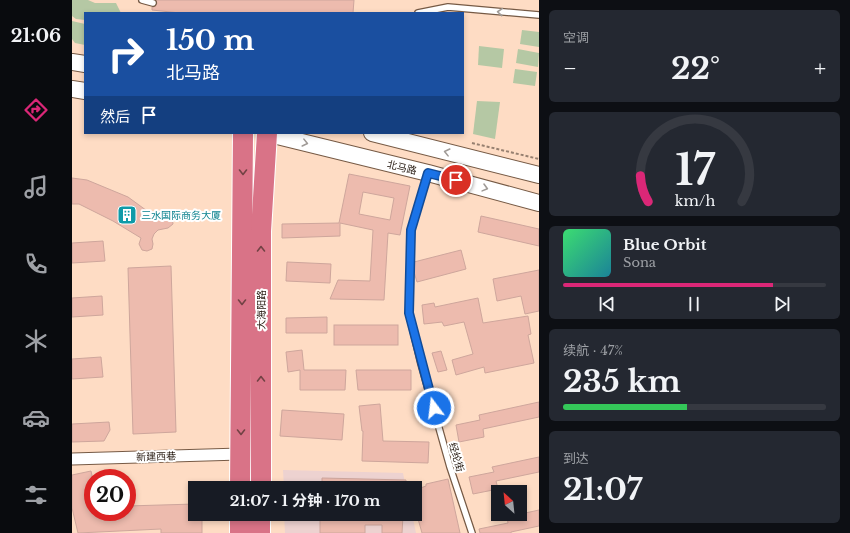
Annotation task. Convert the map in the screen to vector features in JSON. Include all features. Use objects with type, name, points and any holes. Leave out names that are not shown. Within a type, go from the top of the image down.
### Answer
[{"type":"highway","name":"大海阳路","points":[[240,481],[243,134]]},
{"type":"highway","name":"大海阳路","points":[[261,481],[261,231],[267,134]]},
{"type":"highway","points":[[240,521],[240,533]]},
{"type":"highway","points":[[260,521],[260,533]]},
{"type":"main road","points":[[72,62],[84,64]]},
{"type":"main road","points":[[72,89],[84,91]]},
{"type":"main road","name":"北马路","points":[[271,134],[428,173],[539,203]]},
{"type":"main road","points":[[376,134],[539,175]]},
{"type":"street","name":"新建西巷","points":[[72,459],[240,454]]},
{"type":"lane","points":[[142,0],[153,3]]},
{"type":"lane","points":[[423,12],[448,7],[539,15]]},
{"type":"lane","name":"经纶街","points":[[428,173],[411,230],[409,313],[421,364],[450,467],[472,533]]},
{"type":"path","points":[[470,143],[539,159]]},
{"type":"shaded area","points":[[283,470],[403,473],[405,481],[284,481]]},
{"type":"shaded area","points":[[284,521],[413,521],[416,533],[285,533]]},
{"type":"green space","points":[[72,0],[88,0],[95,3],[116,3],[120,12],[84,12],[84,20],[76,19],[72,16]]},
{"type":"green space","points":[[72,21],[84,24],[84,45],[75,43],[72,39]]},
{"type":"green space","points":[[522,30],[539,32],[539,47],[520,44]]},
{"type":"green space","points":[[479,46],[504,49],[502,68],[478,65]]},
{"type":"green space","points":[[518,49],[539,53],[538,67],[516,63]]},
{"type":"green space","points":[[515,69],[537,72],[535,86],[513,83]]},
{"type":"green space","points":[[477,101],[500,102],[495,139],[473,134]]},
{"type":"building","points":[[156,0],[354,0],[353,12],[171,12],[152,10],[152,7],[157,4]]},
{"type":"building","points":[[349,174],[410,186],[400,235],[388,233],[384,300],[330,299],[338,280],[370,281],[373,230],[340,223],[340,236],[282,238],[282,224],[339,223]],"holes":[[[363,192],[394,198],[390,220],[359,214]]]},
{"type":"building","name":"三水国际商务大厦","points":[[72,178],[87,180],[128,197],[154,216],[162,212],[170,214],[172,216],[173,224],[168,228],[158,230],[154,234],[152,239],[152,249],[147,251],[142,250],[139,244],[141,238],[113,221],[79,204],[72,204]]},
{"type":"building","points":[[481,216],[539,229],[539,246],[478,232]]},
{"type":"building","points":[[103,241],[105,261],[72,263],[72,243]]},
{"type":"building","points":[[461,250],[466,269],[417,282],[414,272],[414,262]]},
{"type":"building","points":[[287,262],[331,264],[330,283],[286,281]]},
{"type":"building","points":[[171,266],[176,432],[133,434],[128,268]]},
{"type":"building","points":[[539,270],[539,311],[525,314],[521,296],[497,301],[493,279]]},
{"type":"building","points":[[102,296],[103,315],[72,317],[72,298]]},
{"type":"building","points":[[478,298],[483,323],[528,316],[531,334],[528,335],[534,363],[485,373],[484,367],[456,375],[452,360],[473,354],[464,322],[444,326],[442,322],[424,324],[422,305],[434,303],[435,307]]},
{"type":"building","points":[[327,317],[327,333],[286,333],[286,318]]},
{"type":"building","points":[[334,325],[398,325],[398,345],[334,345]]},
{"type":"building","points":[[302,350],[304,370],[346,370],[345,390],[300,390],[300,370],[288,372],[286,352]]},
{"type":"building","points":[[441,351],[447,370],[438,372],[432,353]]},
{"type":"building","points":[[101,357],[103,377],[72,379],[72,359]]},
{"type":"building","points":[[356,370],[411,370],[411,390],[358,390]]},
{"type":"building","points":[[539,402],[539,417],[483,429],[484,437],[459,442],[456,425],[480,420],[479,415]]},
{"type":"building","points":[[380,404],[383,441],[429,442],[428,463],[362,461],[363,431],[359,406]]},
{"type":"building","points":[[282,410],[344,414],[342,440],[280,436]]},
{"type":"building","points":[[109,422],[110,430],[104,441],[72,442],[72,424]]},
{"type":"building","points":[[539,457],[539,472],[496,481],[497,485],[491,485],[491,490],[473,494],[469,477],[494,472],[492,467]]},
{"type":"building","points":[[84,472],[84,521],[136,521],[136,506],[188,504],[188,521],[202,521],[202,533],[161,533],[161,529],[78,533],[72,508],[72,475]]},
{"type":"building","points":[[322,478],[406,480],[406,481],[322,481]]},
{"type":"building","points":[[448,479],[460,533],[422,533],[419,521],[422,521],[422,487],[426,486],[426,484]]},
{"type":"building","points":[[539,510],[539,526],[511,533],[480,533],[479,529],[508,523],[508,521],[527,521],[527,513]]},
{"type":"building","points":[[320,521],[403,521],[402,533],[382,533],[382,525],[365,525],[365,533],[320,533]]},
{"type":"place","name":"三水国际商务大厦","points":[[127,215]]},
{"type":"route","points":[[434,408],[421,364],[409,313],[411,230],[428,173],[456,180]]}]
